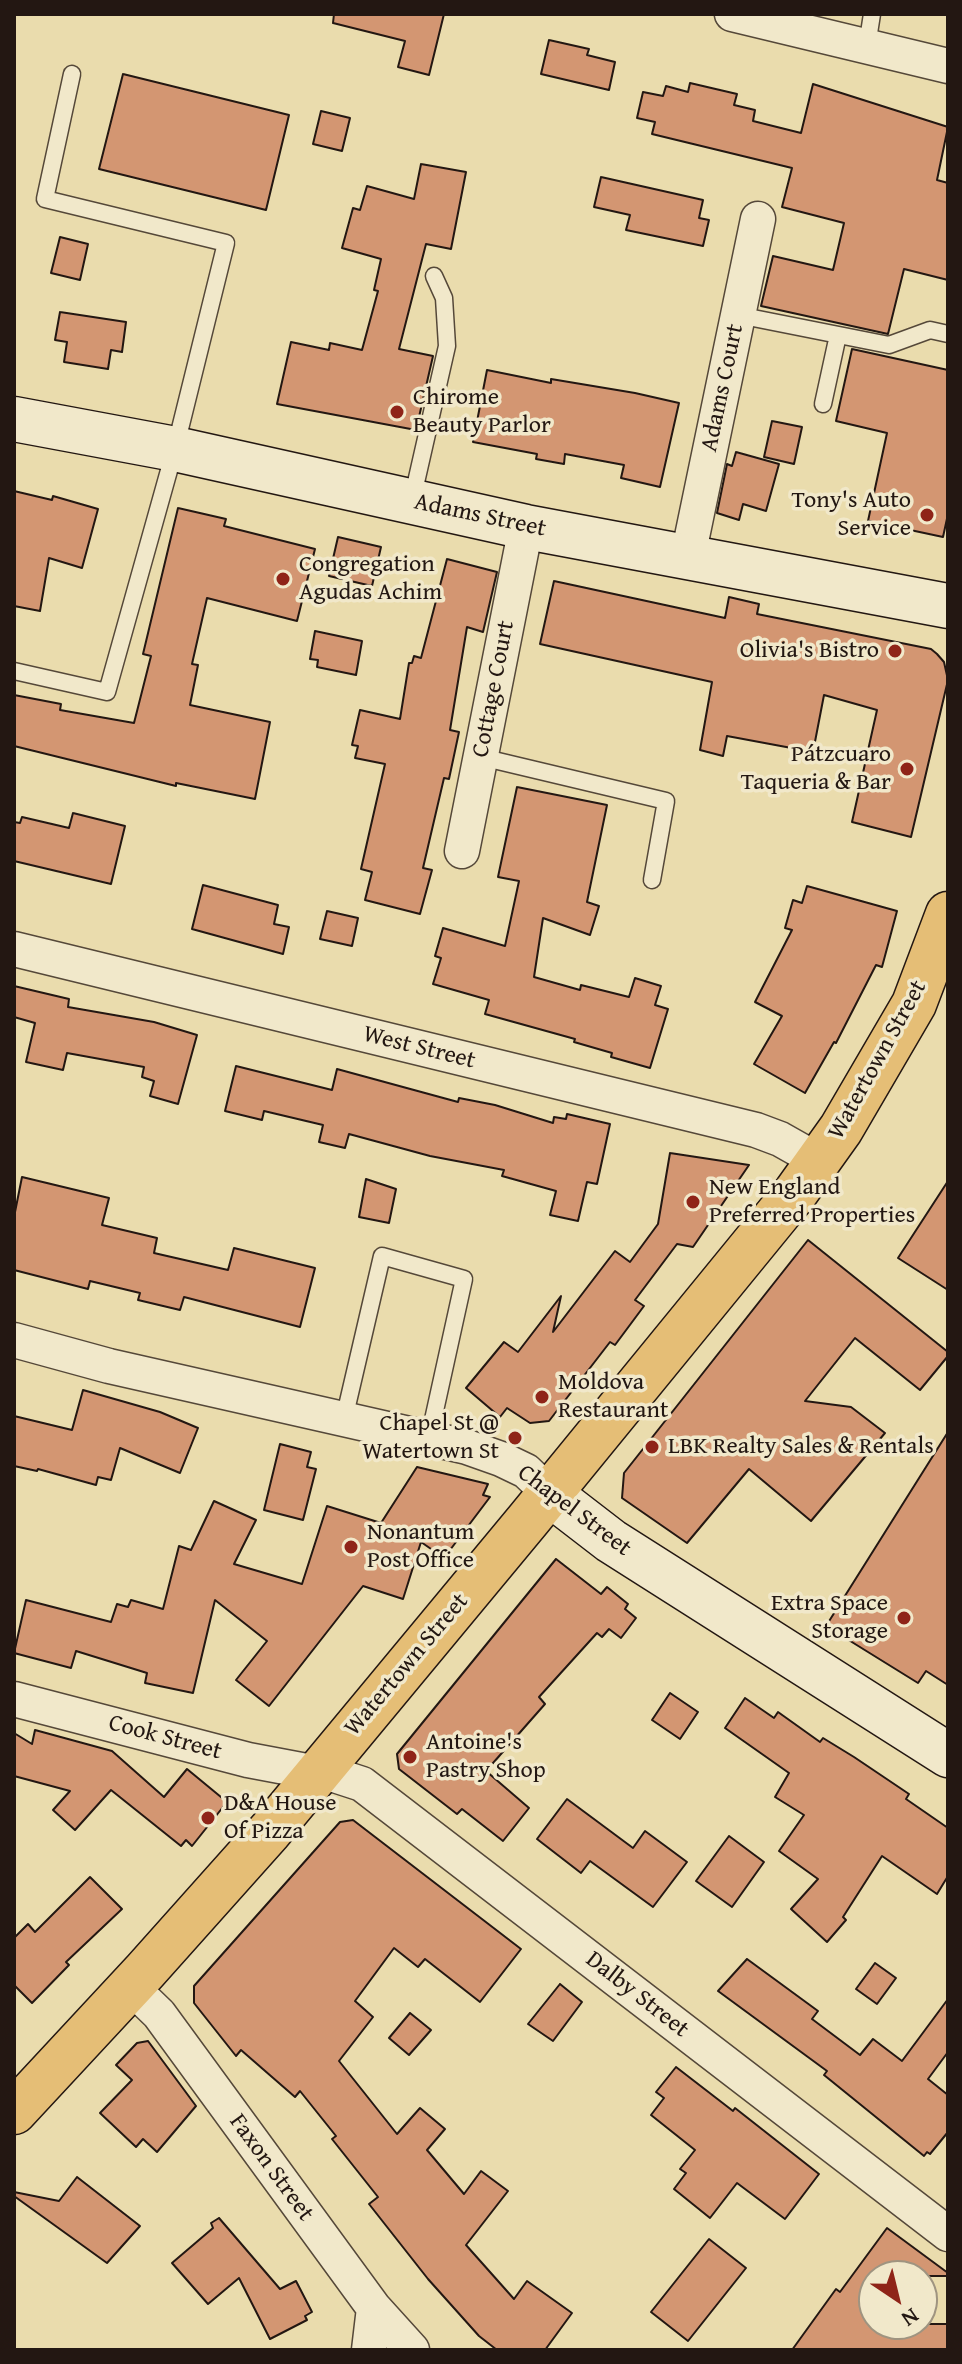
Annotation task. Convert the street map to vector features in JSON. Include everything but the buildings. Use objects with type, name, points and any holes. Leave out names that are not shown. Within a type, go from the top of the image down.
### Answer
[{"type":"main road","name":"Watertown Street","points":[[14,2112],[270,1831],[550,1494],[819,1161],[866,1089],[940,961],[948,914]]},
{"type":"street","points":[[732,14],[870,30],[948,66]]},
{"type":"street","name":"Adams Court","points":[[688,556],[758,219]]},
{"type":"street","name":"Adams Street","points":[[14,419],[175,449],[526,527],[948,606]]},
{"type":"street","name":"Cottage Court","points":[[462,851],[526,527]]},
{"type":"street","name":"West Street","points":[[14,949],[756,1130],[819,1161]]},
{"type":"street","name":"Chapel Street","points":[[14,1340],[109,1366],[467,1447],[501,1459],[526,1471],[550,1494],[611,1541],[948,1755]]},
{"type":"street","name":"Cook Street","points":[[14,1699],[248,1760],[318,1772]]},
{"type":"street","name":"Dalby Street","points":[[318,1772],[362,1784],[948,2234]]},
{"type":"street","name":"Faxon Street","points":[[130,1986],[159,2014],[374,2308],[412,2350]]},
{"type":"street","points":[[369,2350],[374,2308]]},
{"type":"lane","points":[[14,671],[107,692],[175,449],[226,243],[45,199],[72,74]]},
{"type":"lane","points":[[412,502],[447,346],[444,298],[434,276]]},
{"type":"lane","points":[[738,315],[889,345],[930,330],[948,334]]},
{"type":"lane","points":[[823,404],[838,335]]},
{"type":"lane","points":[[481,757],[666,801],[652,880]]},
{"type":"lane","points":[[344,1419],[382,1256],[464,1279],[429,1438]]},
{"type":"place","name":"Chirome Beauty Parlor","points":[[397,412]]},
{"type":"place","name":"Tony's Auto Service","points":[[927,515]]},
{"type":"place","name":"Congregation Agudas Achim","points":[[283,579]]},
{"type":"place","name":"Olivia's Bistro","points":[[895,651]]},
{"type":"place","name":"Pátzcuaro Taqueria & Bar","points":[[907,769]]},
{"type":"place","name":"New England Preferred Properties","points":[[693,1202]]},
{"type":"place","name":"Moldova Restaurant","points":[[542,1397]]},
{"type":"place","name":"Chapel St @ Watertown St","points":[[515,1438]]},
{"type":"place","name":"LBK Realty Sales & Rentals","points":[[652,1447]]},
{"type":"place","name":"Nonantum Post Office","points":[[351,1547]]},
{"type":"place","name":"Extra Space Storage","points":[[904,1618]]},
{"type":"place","name":"Antoine's Pastry Shop","points":[[410,1757]]},
{"type":"place","name":"D&A House Of Pizza","points":[[208,1818]]}]
